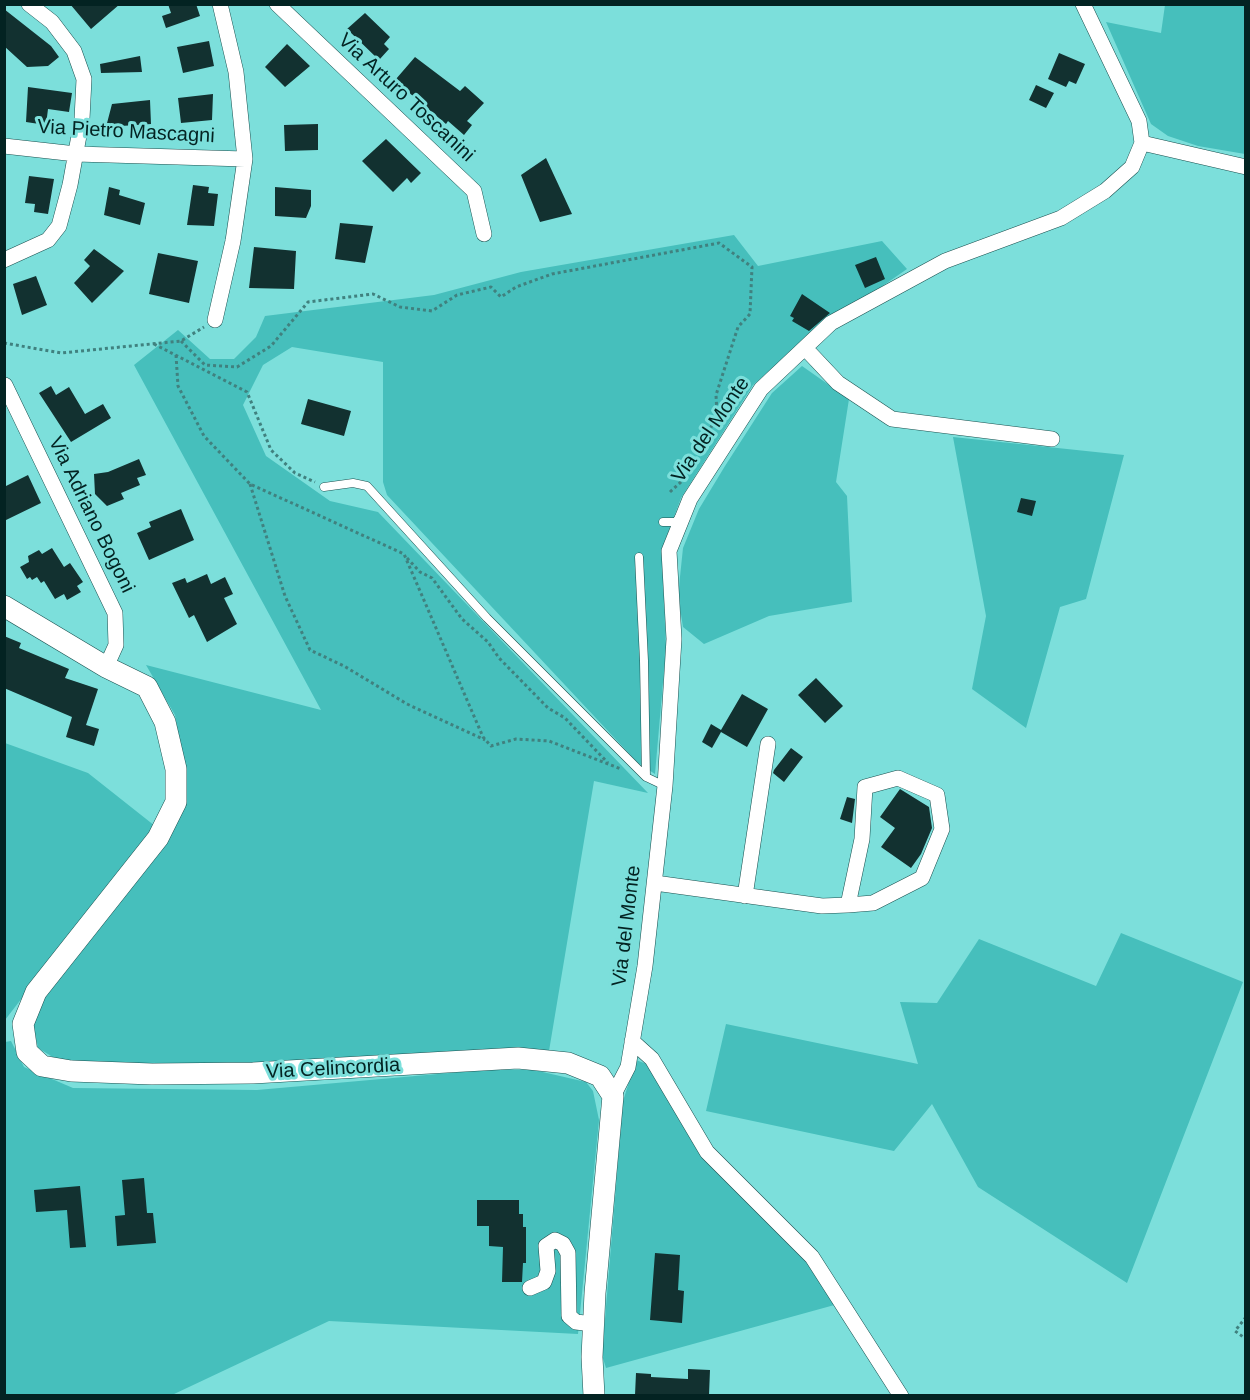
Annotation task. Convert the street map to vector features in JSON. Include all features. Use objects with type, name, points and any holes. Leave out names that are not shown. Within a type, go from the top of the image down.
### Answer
[{"type":"street","points":[[4,260],[48,240],[59,226],[82,119],[84,80],[74,51],[65,36],[29,4]]},
{"type":"street","points":[[215,320],[233,241],[245,159],[236,72],[220,4]]},
{"type":"street","name":"Via Arturo Toscanini","points":[[277,4],[474,191],[484,234]]},
{"type":"street","points":[[1083,4],[1139,121],[1142,143],[1245,167]]},
{"type":"street","name":"Via del Monte","points":[[613,1096],[628,1067],[655,883],[674,639],[669,551],[690,499],[761,389],[831,323],[945,261],[1061,218],[1096,197],[1132,167],[1142,143]]},
{"type":"street","name":"Via Pietro Mascagni","points":[[4,146],[76,154],[245,159]]},
{"type":"street","points":[[805,348],[838,383],[892,419],[1052,439]]},
{"type":"street","name":"Via Adriano Bogoni","points":[[5,385],[115,613],[116,645],[106,667]]},
{"type":"street","name":"Via Celincordia","points":[[4,606],[106,667],[147,687],[165,722],[176,769],[176,802],[158,837],[36,993],[23,1024],[27,1053],[42,1066],[71,1071],[174,1074],[253,1073],[518,1058],[568,1063],[600,1076],[613,1096]]},
{"type":"street","points":[[745,896],[768,744]]},
{"type":"street","points":[[655,883],[822,906],[873,903],[922,878],[942,829],[938,795],[898,778],[865,787],[862,839],[848,904]]},
{"type":"street","points":[[632,1041],[652,1059],[707,1152],[812,1257],[901,1395]]},
{"type":"street","points":[[594,1395],[593,1324],[613,1096]]},
{"type":"street","points":[[530,1288],[544,1282],[548,1271],[546,1246],[555,1240],[563,1244],[568,1253],[568,1316],[576,1322],[593,1324]]},
{"type":"lane","points":[[324,487],[353,483],[367,486],[487,618],[646,777],[664,786]]},
{"type":"lane","points":[[663,522],[676,522],[690,499]]},
{"type":"lane","points":[[639,557],[646,777]]},
{"type":"path","points":[[181,341],[205,365],[237,367],[271,346],[308,302],[373,294],[400,308],[432,311],[457,295],[491,287],[501,297],[516,287],[552,274],[719,243],[752,267],[750,314],[738,327],[716,395],[717,414],[694,464]]},
{"type":"path","points":[[4,343],[61,353],[154,344],[181,341],[215,320]]},
{"type":"path","points":[[154,344],[247,392],[271,450],[296,473],[324,487]]},
{"type":"path","points":[[176,355],[178,386],[204,436],[250,484],[404,554],[420,572],[432,578],[462,619],[488,642],[499,658],[548,708],[565,718],[602,754],[610,765]]},
{"type":"path","points":[[670,492],[690,474]]},
{"type":"path","points":[[250,484],[285,597],[310,650],[344,666],[407,704],[486,740]]},
{"type":"path","points":[[404,554],[486,740],[491,746],[516,739],[549,741],[646,777]]},
{"type":"path","points":[[1245,1317],[1235,1331],[1245,1339]]},
{"type":"shaded area","points":[[1165,5],[1245,5],[1245,154],[1198,146],[1168,136],[1151,124],[1106,22],[1161,33]]},
{"type":"shaded area","points":[[734,235],[758,266],[882,241],[907,269],[802,342],[753,385],[681,498],[662,549],[666,648],[655,774],[638,763],[387,495],[383,482],[383,362],[292,347],[263,365],[243,405],[266,456],[330,501],[378,512],[648,793],[594,781],[549,1051],[258,1066],[61,1062],[38,1048],[33,1023],[45,992],[170,831],[183,759],[175,715],[146,665],[321,710],[134,365],[178,330],[210,359],[234,359],[256,337],[265,316],[434,295],[521,272]]},
{"type":"shaded area","points":[[802,366],[849,399],[836,482],[847,496],[852,602],[769,616],[704,644],[683,627],[678,596],[683,548],[699,509],[772,393]]},
{"type":"shaded area","points":[[953,437],[1124,455],[1086,599],[1060,607],[1026,728],[972,689],[986,616]]},
{"type":"shaded area","points":[[5,743],[88,773],[155,826],[5,1020]]},
{"type":"shaded area","points":[[1121,933],[1243,982],[1127,1283],[978,1187],[932,1104],[894,1151],[706,1111],[726,1024],[918,1064],[900,1002],[937,1003],[979,939],[1096,986]]},
{"type":"shaded area","points":[[11,1041],[24,1067],[73,1088],[257,1090],[483,1070],[534,1070],[586,1082],[593,1091],[599,1120],[578,1334],[329,1321],[172,1395],[5,1396],[5,1042]]},
{"type":"shaded area","points":[[636,1060],[649,1065],[682,1119],[808,1260],[838,1304],[606,1368],[602,1355],[623,1101]]},
{"type":"building","points":[[70,4],[120,4],[91,29]]},
{"type":"building","points":[[168,4],[196,4],[200,16],[166,28],[162,16],[171,13]]},
{"type":"building","points":[[4,9],[51,46],[59,57],[48,66],[27,67],[4,46]]},
{"type":"building","points":[[365,13],[390,37],[384,44],[389,49],[379,60],[347,29]]},
{"type":"building","points":[[209,41],[214,66],[183,73],[177,47]]},
{"type":"building","points":[[287,44],[310,66],[285,87],[265,67]]},
{"type":"building","points":[[1059,53],[1085,64],[1076,84],[1069,81],[1066,87],[1048,79]]},
{"type":"building","points":[[140,56],[142,72],[101,73],[100,64]]},
{"type":"building","points":[[415,57],[460,91],[465,86],[484,103],[467,121],[472,125],[464,135],[448,121],[446,124],[396,79]]},
{"type":"building","points":[[1036,85],[1054,93],[1046,108],[1029,100]]},
{"type":"building","points":[[28,87],[72,93],[69,112],[48,109],[46,125],[26,122]]},
{"type":"building","points":[[213,94],[212,120],[181,123],[178,98]]},
{"type":"building","points":[[150,100],[151,124],[106,127],[112,104]]},
{"type":"building","points":[[318,124],[318,150],[285,151],[284,125]]},
{"type":"building","points":[[386,139],[421,173],[411,183],[407,178],[393,192],[362,161]]},
{"type":"building","points":[[546,158],[572,214],[540,222],[521,175]]},
{"type":"building","points":[[29,176],[54,179],[48,214],[34,212],[35,204],[25,203]]},
{"type":"building","points":[[193,185],[209,187],[208,193],[218,194],[214,226],[187,225]]},
{"type":"building","points":[[109,187],[120,190],[119,195],[145,203],[140,225],[104,215]]},
{"type":"building","points":[[275,187],[311,190],[311,206],[306,218],[275,216]]},
{"type":"building","points":[[340,223],[373,226],[365,263],[335,259]]},
{"type":"building","points":[[254,247],[296,251],[294,289],[249,288]]},
{"type":"building","points":[[94,249],[124,271],[92,303],[74,283],[90,266],[84,260]]},
{"type":"building","points":[[158,253],[198,261],[189,303],[149,294]]},
{"type":"building","points":[[876,257],[885,279],[865,288],[855,265]]},
{"type":"building","points":[[36,276],[47,305],[22,315],[13,284]]},
{"type":"building","points":[[802,294],[830,313],[809,331],[792,321],[794,318],[790,316]]},
{"type":"building","points":[[51,386],[56,395],[69,387],[85,414],[103,404],[111,418],[71,442],[39,393]]},
{"type":"building","points":[[308,399],[351,411],[344,436],[301,424]]},
{"type":"building","points":[[139,459],[146,475],[137,478],[140,485],[121,493],[124,499],[107,506],[95,494],[94,474],[108,472]]},
{"type":"building","points":[[28,475],[41,503],[4,521],[4,487]]},
{"type":"building","points":[[1021,498],[1036,501],[1032,516],[1017,512]]},
{"type":"building","points":[[181,509],[194,540],[149,560],[137,533],[151,527],[149,522]]},
{"type":"building","points":[[52,548],[64,567],[70,563],[83,582],[77,586],[81,592],[67,600],[64,594],[55,599],[44,581],[41,583],[37,577],[32,580],[30,577],[27,579],[20,567],[29,562],[28,556],[39,550],[42,554]]},
{"type":"building","points":[[207,574],[211,584],[225,577],[233,594],[224,598],[237,624],[207,642],[194,615],[189,618],[172,583],[185,578],[187,583]]},
{"type":"building","points":[[4,636],[21,643],[19,648],[69,669],[65,678],[98,689],[86,725],[99,729],[94,746],[66,737],[72,717],[4,688]]},
{"type":"building","points":[[816,678],[843,706],[825,723],[798,695]]},
{"type":"building","points":[[742,694],[768,709],[747,747],[721,732],[712,748],[702,742],[711,724],[721,730]]},
{"type":"building","points":[[791,748],[803,757],[784,782],[773,773]]},
{"type":"building","points":[[900,789],[929,807],[932,828],[921,854],[911,868],[881,847],[895,828],[880,817]]},
{"type":"building","points":[[847,797],[855,799],[852,823],[840,819]]},
{"type":"building","points":[[144,1178],[147,1213],[153,1213],[156,1243],[117,1246],[115,1216],[125,1215],[122,1180]]},
{"type":"building","points":[[80,1186],[86,1247],[70,1248],[67,1210],[36,1212],[34,1190]]},
{"type":"building","points":[[477,1200],[519,1200],[519,1214],[523,1214],[523,1227],[526,1227],[526,1263],[523,1263],[522,1282],[502,1282],[503,1247],[489,1246],[489,1226],[477,1226]]},
{"type":"building","points":[[655,1253],[680,1255],[678,1290],[684,1291],[682,1323],[650,1320]]},
{"type":"building","points":[[688,1369],[710,1370],[709,1395],[635,1395],[636,1373],[651,1374],[651,1377],[688,1379]]}]
